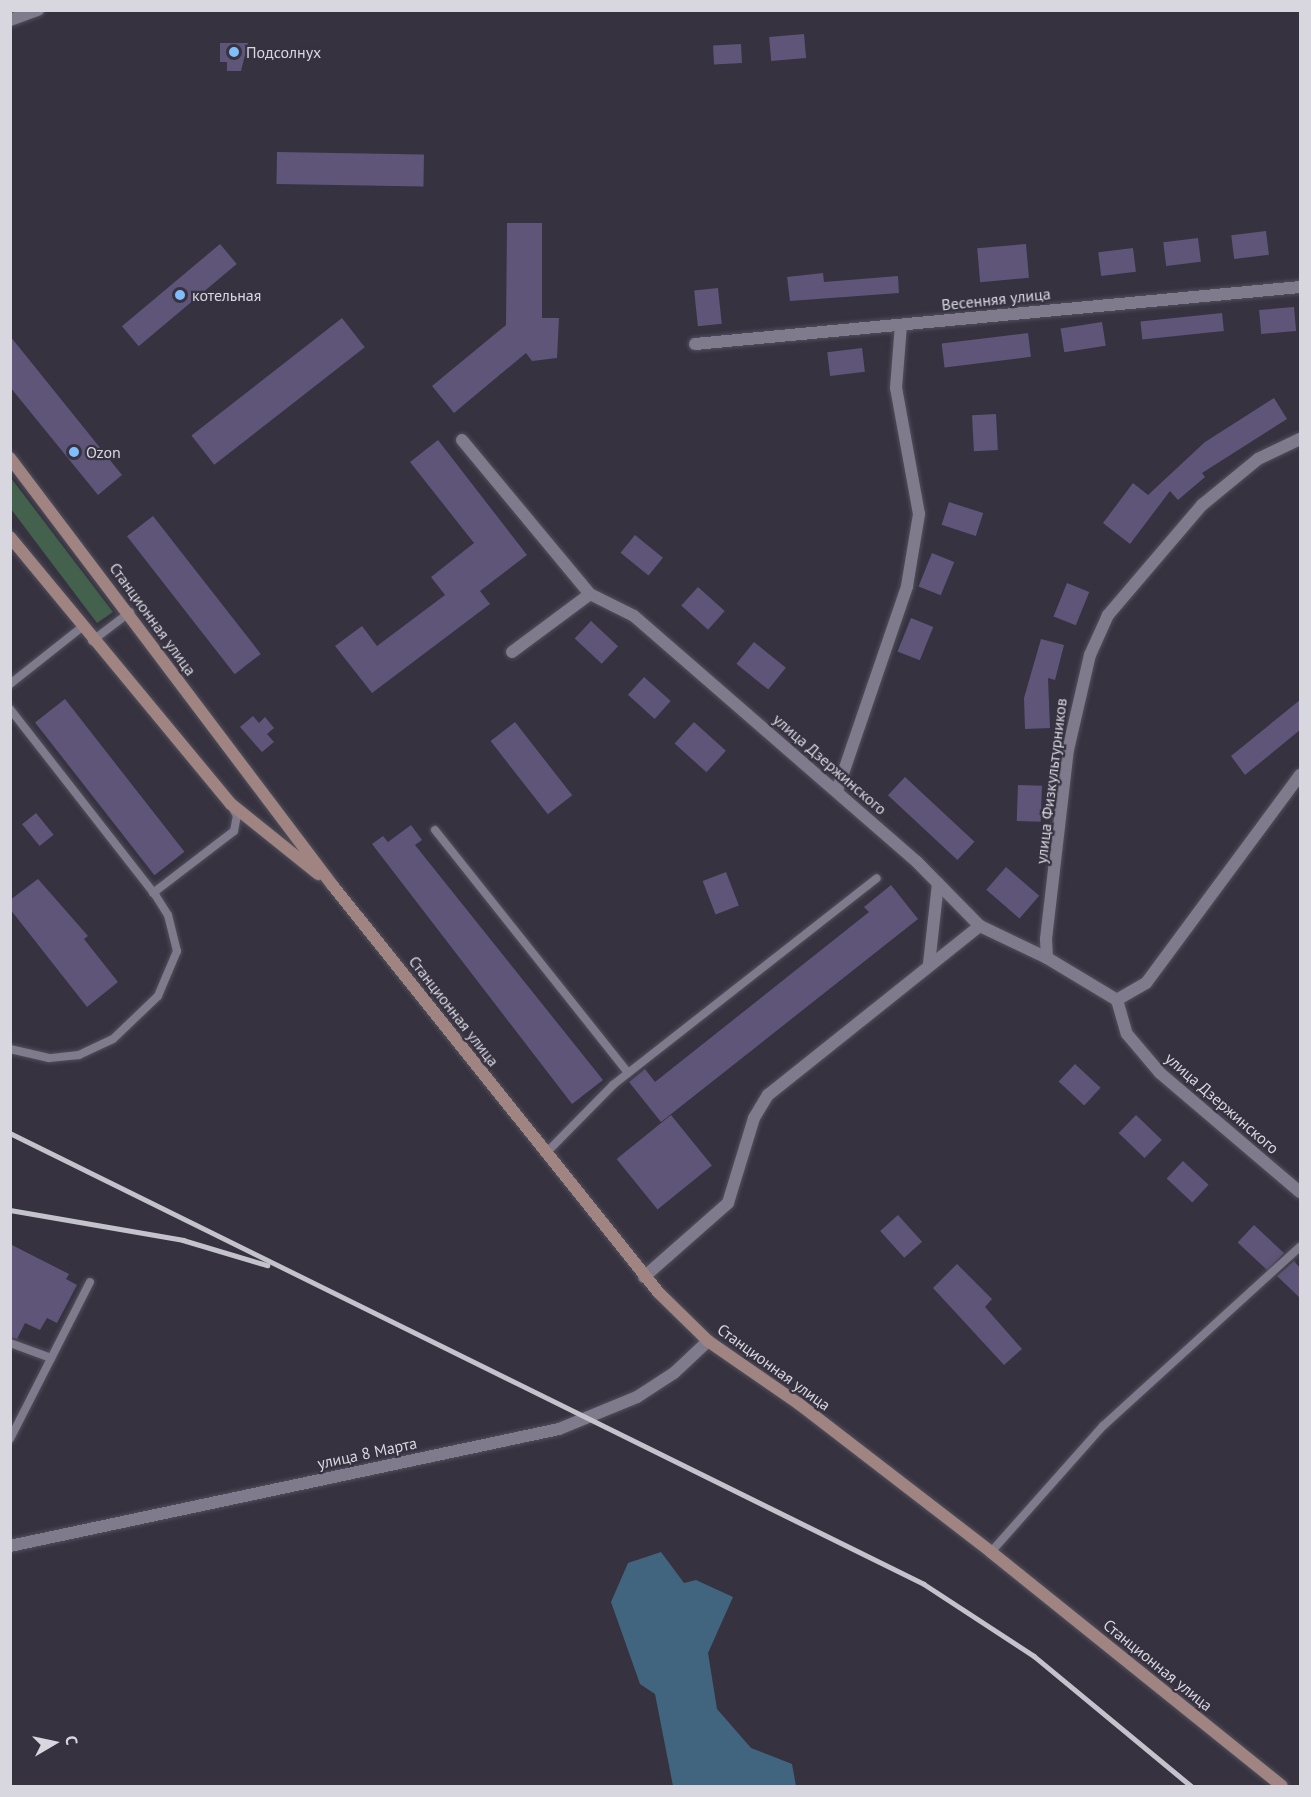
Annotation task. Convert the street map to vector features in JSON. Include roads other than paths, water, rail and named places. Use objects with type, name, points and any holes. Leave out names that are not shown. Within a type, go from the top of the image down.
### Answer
[{"type":"street","points":[[10,21],[38,10]]},
{"type":"street","name":"Весенняя улица","points":[[695,345],[1300,287]]},
{"type":"street","points":[[837,791],[907,586],[919,514],[896,388],[901,325]]},
{"type":"street","name":"улица Физкультурников","points":[[1047,958],[1046,939],[1078,694],[1108,615],[1202,505],[1258,459],[1300,439]]},
{"type":"street","points":[[462,440],[590,594],[512,652]]},
{"type":"street","name":"Станционная улица","points":[[10,458],[130,612],[333,886],[644,1277],[708,1341],[991,1552],[1282,1786]]},
{"type":"street","name":"Станционная улица","points":[[10,537],[91,641],[231,804],[333,886]]},
{"type":"street","name":"улица Дзержинского","points":[[590,594],[634,616],[837,791],[980,926],[1047,958]]},
{"type":"street","points":[[1047,958],[1117,1000],[1146,983],[1300,775]]},
{"type":"street","points":[[929,964],[938,884]]},
{"type":"street","points":[[644,1277],[728,1203],[754,1118],[768,1095],[929,964],[980,926]]},
{"type":"street","points":[[1022,948],[1046,939]]},
{"type":"street","name":"улица Дзержинского","points":[[1117,1000],[1127,1034],[1160,1073],[1300,1192]]},
{"type":"street","name":"улица 8 Марта","points":[[10,1546],[559,1429],[637,1397],[674,1374],[708,1341]]},
{"type":"lane","points":[[91,641],[130,612]]},
{"type":"lane","points":[[10,684],[81,628]]},
{"type":"lane","points":[[10,709],[153,893],[168,915],[177,951],[158,996],[112,1039],[79,1055],[49,1058],[10,1049]]},
{"type":"lane","points":[[153,893],[234,831],[237,816],[231,804]]},
{"type":"lane","points":[[435,830],[628,1073]]},
{"type":"lane","points":[[546,1154],[628,1073],[877,878]]},
{"type":"lane","points":[[991,1552],[1103,1426],[1300,1247]]},
{"type":"lane","points":[[10,1439],[90,1282]]},
{"type":"lane","points":[[10,1343],[51,1358]]},
{"type":"water","points":[[661,1552],[684,1583],[696,1580],[733,1597],[708,1653],[717,1709],[751,1748],[792,1764],[796,1786],[673,1786],[655,1694],[640,1684],[611,1602],[628,1563]]},
{"type":"railway","points":[[10,1133],[924,1584],[1034,1656],[1191,1786]]},
{"type":"railway","points":[[10,1210],[183,1240],[267,1265]]},
{"type":"place","name":"Подсолнух","points":[[234,52]]},
{"type":"place","name":"котельная","points":[[180,295]]},
{"type":"place","name":"Ozon","points":[[74,452]]}]
